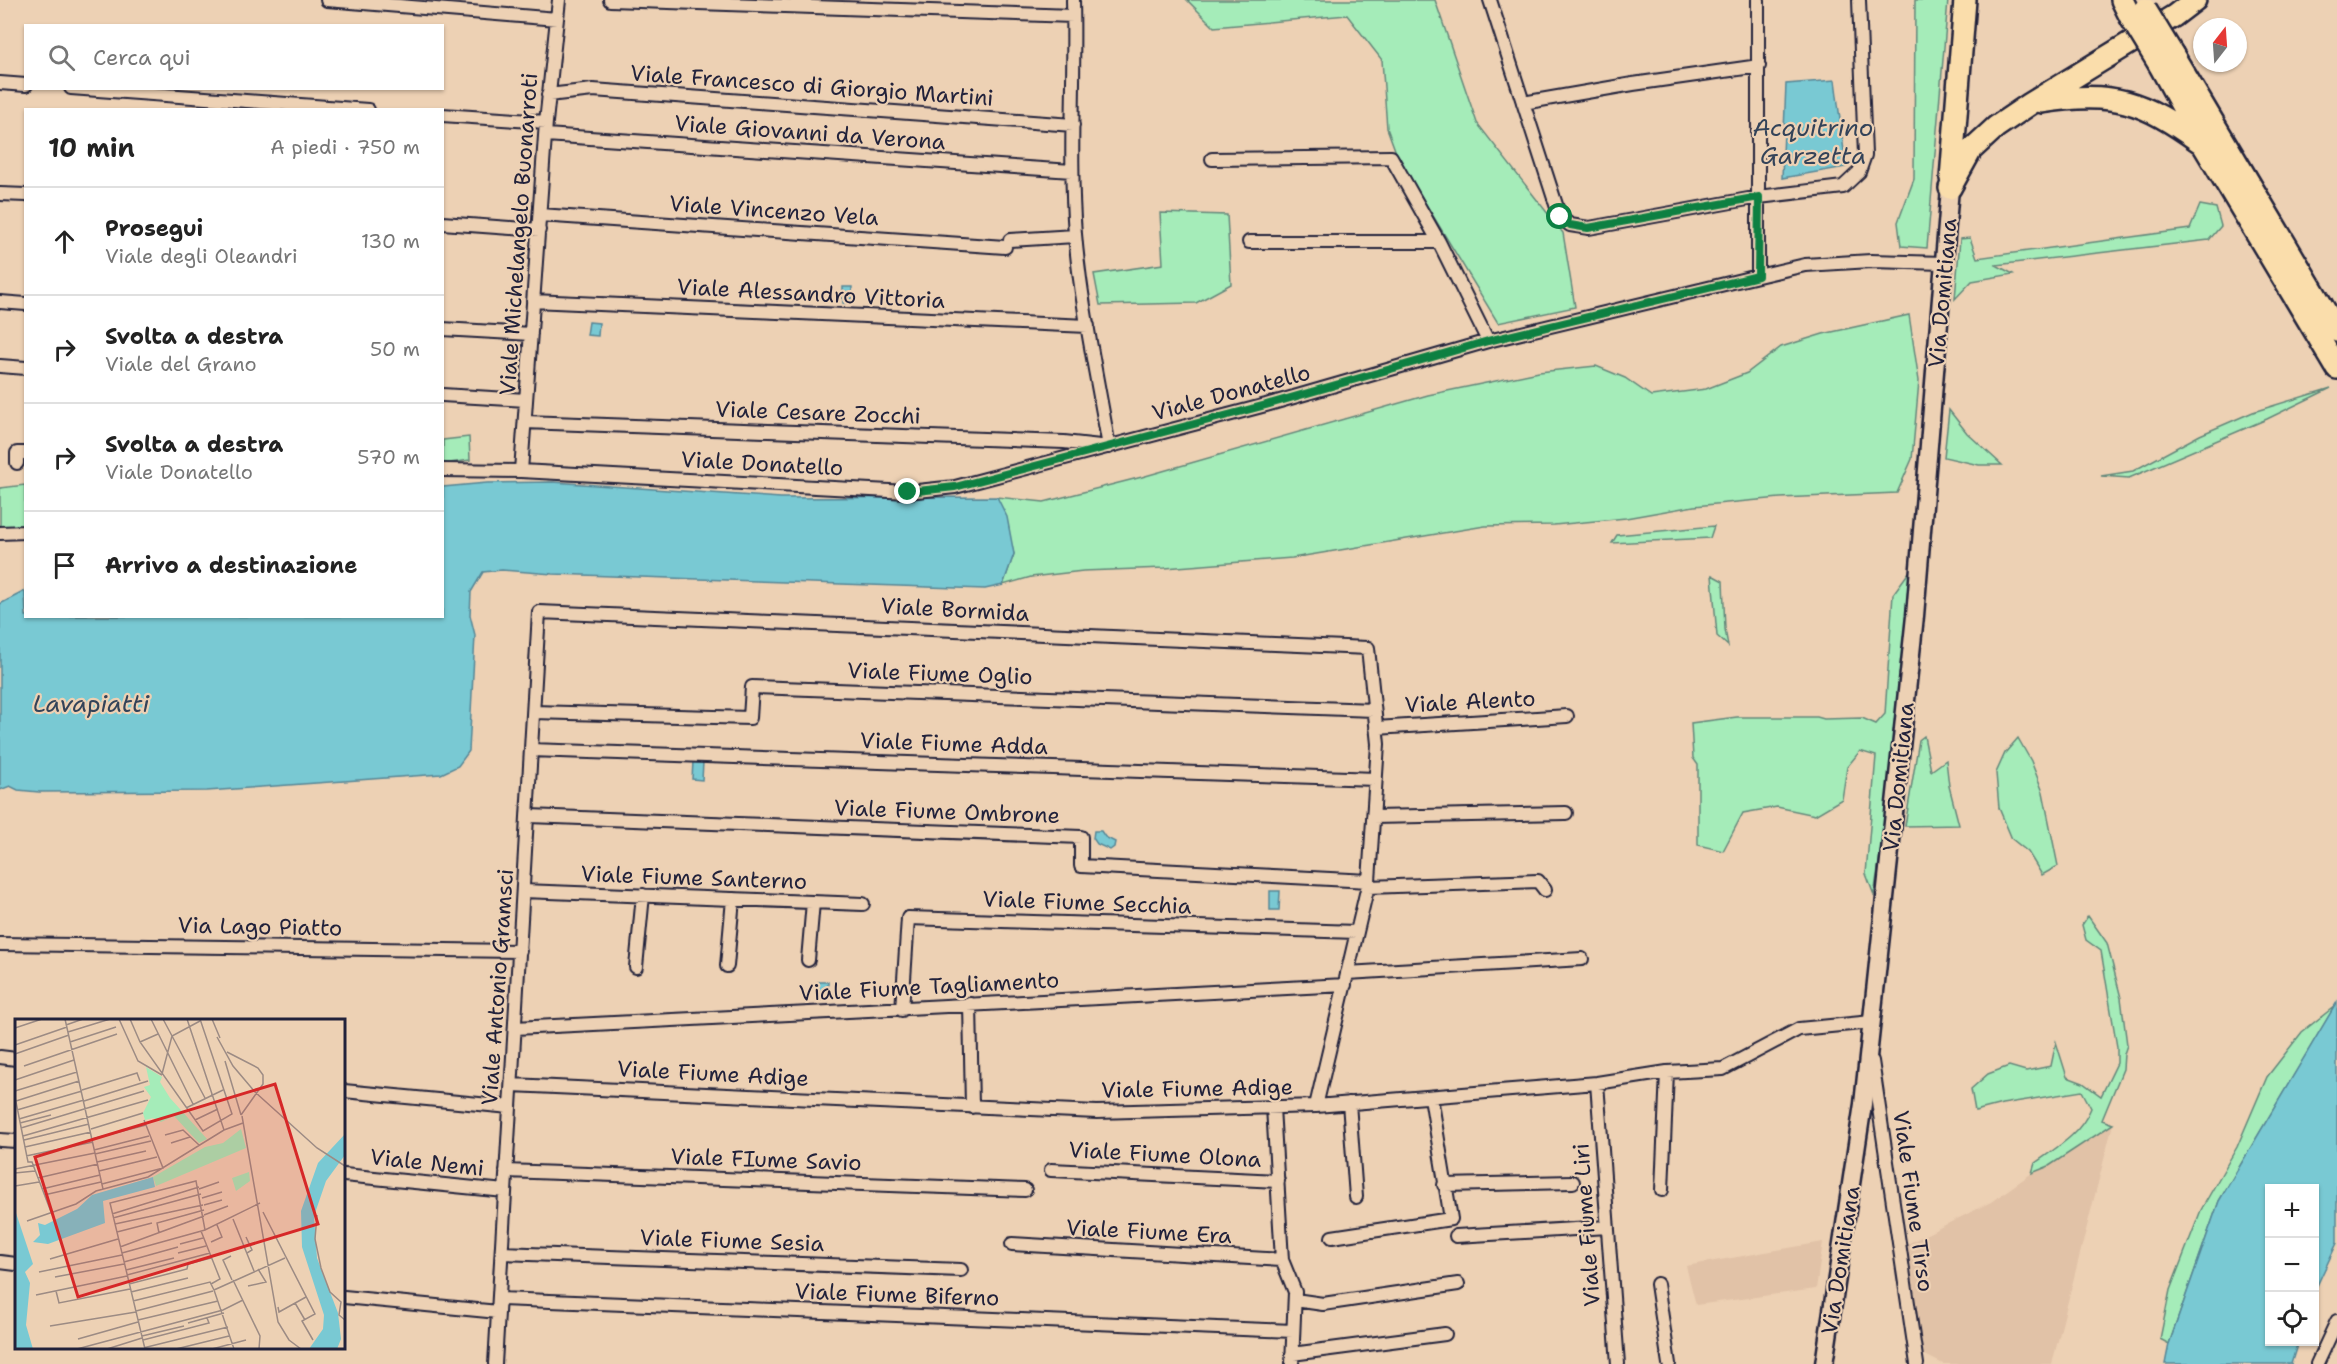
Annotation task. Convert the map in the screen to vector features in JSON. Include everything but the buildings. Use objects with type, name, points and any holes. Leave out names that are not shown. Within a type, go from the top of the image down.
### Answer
[{"type":"highway","points":[[1950,188],[1965,0]]},
{"type":"highway","points":[[1950,188],[1971,150],[1996,127],[2174,16],[2195,0]]},
{"type":"highway","points":[[2134,7],[2166,60],[2217,127],[2248,200],[2337,368]]},
{"type":"highway","points":[[2166,60],[2204,146]]},
{"type":"highway","points":[[2030,104],[2069,98],[2103,97],[2142,105],[2176,125],[2204,146],[2248,200],[2337,331]]},
{"type":"street","points":[[327,0],[557,19]]},
{"type":"street","name":"Viale Michelangelo Buonarroti","points":[[521,471],[548,95],[559,0]]},
{"type":"street","points":[[610,0],[1073,16]]},
{"type":"street","points":[[1073,0],[1072,171],[1075,236],[1109,447]]},
{"type":"street","points":[[1490,0],[1560,217],[1570,225],[1588,228],[1759,197],[1843,187],[1859,172],[1865,155],[1859,0]]},
{"type":"street","points":[[1758,0],[1758,276]]},
{"type":"street","points":[[1523,103],[1759,66]]},
{"type":"street","points":[[0,84],[24,85]]},
{"type":"street","points":[[98,90],[341,108]]},
{"type":"street","name":"Viale Francesco di Giorgio Martini","points":[[548,95],[593,90],[1073,125]]},
{"type":"street","name":"Viale Giovanni da Verona","points":[[444,115],[546,129],[1072,171]]},
{"type":"street","points":[[1212,159],[1391,157],[1439,242],[1488,341]]},
{"type":"street","name":"Via Domitiana","points":[[1824,1364],[1870,1045],[1915,616],[1950,188]]},
{"type":"street","points":[[0,194],[24,195]]},
{"type":"street","name":"Viale Vincenzo Vela","points":[[540,215],[1008,243],[1075,236]]},
{"type":"street","points":[[444,223],[539,230]]},
{"type":"street","points":[[1249,242],[1439,242]]},
{"type":"street","name":"Viale Donatello","points":[[444,470],[521,471],[908,492],[955,487],[1266,405],[1488,341],[1805,265],[1871,261],[1944,264]]},
{"type":"street","name":"Viale Alessandro Vittoria","points":[[533,301],[1088,326]]},
{"type":"street","points":[[0,302],[24,304]]},
{"type":"street","points":[[444,329],[531,334]]},
{"type":"street","points":[[0,366],[24,368]]},
{"type":"street","points":[[444,394],[526,400]]},
{"type":"street","name":"Viale Cesare Zocchi","points":[[525,422],[1064,442],[1109,447]]},
{"type":"street","points":[[17,463],[17,453],[24,453]]},
{"type":"street","points":[[0,533],[24,532]]},
{"type":"street","name":"Viale Bormida","points":[[539,612],[1368,648],[1374,710]]},
{"type":"street","name":"Viale Antonio Gramsci","points":[[495,1364],[529,816],[539,612]]},
{"type":"street","name":"Viale Fiume Oglio","points":[[534,712],[750,718],[752,687],[1374,710]]},
{"type":"street","points":[[1316,1106],[1369,884],[1378,744],[1374,710]]},
{"type":"street","name":"Viale Alento","points":[[1376,728],[1567,716]]},
{"type":"street","name":"Viale Fiume Adda","points":[[531,750],[1376,779]]},
{"type":"street","points":[[1373,817],[1566,813]]},
{"type":"street","name":"Viale Fiume Ombrone","points":[[529,816],[1081,837],[1081,866],[1369,884]]},
{"type":"street","points":[[1369,884],[1539,881],[1545,891]]},
{"type":"street","name":"Viale Fiume Santerno","points":[[523,891],[863,904]]},
{"type":"street","points":[[636,967],[643,895]]},
{"type":"street","points":[[727,966],[734,899]]},
{"type":"street","points":[[808,960],[813,902]]},
{"type":"street","name":"Viale Fiume Secchia","points":[[902,1010],[908,918],[1357,932]]},
{"type":"street","name":"Via Lago Piatto","points":[[0,944],[520,951]]},
{"type":"street","name":"Viale Fiume Tagliamento","points":[[515,1028],[902,1010],[1346,979],[1582,959]]},
{"type":"street","points":[[970,1004],[972,1107]]},
{"type":"street","name":"Viale Fiume Adige","points":[[512,1084],[1097,1112],[1316,1106],[1597,1083],[1667,1072],[1723,1070],[1799,1029],[1872,1022]]},
{"type":"street","name":"Viale Fiume Tirso","points":[[1870,1045],[1917,1364]]},
{"type":"street","points":[[0,1057],[15,1059]]},
{"type":"street","points":[[1662,1190],[1667,1072]]},
{"type":"street","name":"Viale Fiume Liri","points":[[1597,1083],[1618,1364]]},
{"type":"street","points":[[345,1091],[510,1107]]},
{"type":"street","points":[[1332,1237],[1451,1219],[1431,1097]]},
{"type":"street","points":[[1349,1104],[1356,1197]]},
{"type":"street","points":[[1274,1107],[1282,1260],[1295,1292],[1292,1359],[1445,1334]]},
{"type":"street","points":[[0,1140],[15,1141]]},
{"type":"street","name":"Viale Fiume Olona","points":[[1051,1170],[1278,1180]]},
{"type":"street","name":"Viale FIume Savio","points":[[506,1171],[1025,1190]]},
{"type":"street","name":"Viale Nemi","points":[[345,1175],[505,1191]]},
{"type":"street","points":[[1444,1185],[1573,1182]]},
{"type":"street","points":[[1456,1236],[1608,1227]]},
{"type":"street","name":"Viale Fiume Era","points":[[1012,1244],[1282,1260]]},
{"type":"street","name":"Viale Fiume Sesia","points":[[502,1253],[961,1269]]},
{"type":"street","points":[[0,1262],[15,1264]]},
{"type":"street","points":[[1295,1300],[1323,1304],[1458,1284]]},
{"type":"street","points":[[1657,1284],[1669,1364]]},
{"type":"street","points":[[345,1297],[498,1312]]},
{"type":"street","name":"Viale Fiume Biferno","points":[[499,1299],[1293,1331]]},
{"type":"street","points":[[2317,1364],[2337,1321]]},
{"type":"shaded area","points":[[2113,1124],[2052,1364],[1943,1364],[1923,1354],[1907,1244],[1991,1202],[2032,1173],[2049,1166]]},
{"type":"shaded area","points":[[1823,1242],[1816,1289],[1696,1305],[1686,1266]]},
{"type":"green space","points":[[1187,0],[1435,0],[1477,123],[1563,233],[1575,307],[1498,323],[1398,158],[1387,128],[1382,60],[1347,15],[1214,27]]},
{"type":"green space","points":[[1915,0],[1948,0],[1927,248],[1901,246],[1898,222],[1914,179]]},
{"type":"green space","points":[[2200,205],[2216,208],[2221,226],[2209,240],[1996,265],[2013,274],[1972,281],[1955,299],[1960,239],[1970,238],[1977,258],[2190,229]]},
{"type":"green space","points":[[1160,213],[1227,215],[1231,284],[1196,303],[1100,305],[1094,274],[1163,264]]},
{"type":"green space","points":[[1909,315],[1919,381],[1912,459],[1897,493],[1780,498],[1694,506],[1626,518],[1554,525],[1485,526],[1292,558],[1165,568],[1083,571],[1031,577],[1003,585],[1014,554],[997,497],[1044,502],[1142,477],[1428,395],[1539,372],[1596,366],[1625,378],[1651,396],[1706,389],[1747,373],[1781,347],[1823,334]]},
{"type":"green space","points":[[2331,388],[2267,419],[2129,478],[2101,476],[2133,471],[2200,435],[2253,412]]},
{"type":"green space","points":[[1949,410],[1967,433],[2002,465],[1979,465],[1944,457]]},
{"type":"green space","points":[[469,437],[470,460],[444,464],[444,440]]},
{"type":"green space","points":[[24,485],[24,526],[0,527],[0,488]]},
{"type":"green space","points":[[1714,526],[1710,538],[1612,543],[1617,535]]},
{"type":"green space","points":[[1912,568],[1891,782],[1874,895],[1866,874],[1876,756],[1860,751],[1847,767],[1842,799],[1815,815],[1777,807],[1743,813],[1723,851],[1698,845],[1698,765],[1693,758],[1691,723],[1737,717],[1817,717],[1824,719],[1862,718],[1876,724],[1885,714],[1893,594]]},
{"type":"green space","points":[[1712,575],[1723,581],[1728,646],[1717,636]]},
{"type":"green space","points":[[1924,736],[1931,771],[1946,760],[1949,786],[1959,825],[1905,826],[1919,740]]},
{"type":"green space","points":[[2018,738],[2031,761],[2043,792],[2058,866],[2042,875],[2028,852],[2012,839],[1999,808],[1996,773],[2005,753]]},
{"type":"green space","points":[[2088,916],[2107,943],[2121,998],[2127,1045],[2123,1069],[2102,1120],[2113,1124],[2049,1166],[2032,1173],[2035,1163],[2067,1140],[2087,1117],[2091,1108],[2082,1091],[2002,1104],[1975,1111],[1971,1089],[1988,1074],[2009,1066],[2026,1071],[2051,1066],[2056,1042],[2067,1077],[2083,1083],[2101,1096],[2117,1063],[2117,1047],[2101,951],[2086,940],[2082,925]]},
{"type":"green space","points":[[2335,1006],[2219,1201],[2169,1344],[2160,1339],[2170,1290],[2201,1210],[2237,1147],[2267,1077],[2302,1032]]},
{"type":"water","name":"Acquitrino Garzetta","points":[[1835,80],[1846,167],[1782,178],[1786,84]]},
{"type":"water","points":[[843,287],[852,287],[851,303],[843,303]]},
{"type":"water","points":[[589,322],[599,323],[598,336],[587,335]]},
{"type":"water","name":"Lavapiatti","points":[[553,482],[781,498],[997,497],[1007,517],[1014,554],[1003,585],[985,589],[553,574],[502,570],[483,572],[471,592],[470,615],[475,635],[469,751],[458,766],[441,774],[207,791],[39,792],[18,790],[10,786],[0,790],[0,604],[24,592],[24,618],[444,618],[444,487],[487,483]]},
{"type":"water","points":[[693,762],[703,762],[702,780],[692,779]]},
{"type":"water","points":[[1094,831],[1101,831],[1105,837],[1115,842],[1114,847],[1110,850],[1097,844],[1093,838]]},
{"type":"water","points":[[1270,891],[1280,891],[1279,910],[1270,910]]},
{"type":"water","points":[[818,982],[828,982],[828,1000],[817,1000]]},
{"type":"water","points":[[2337,1002],[2337,1243],[2319,1281],[2319,1184],[2265,1184],[2265,1346],[2297,1346],[2291,1364],[2165,1364],[2169,1344],[2219,1201]]},
{"type":"route","points":[[908,492],[955,487],[1266,405],[1488,341],[1758,276],[1759,197],[1588,228],[1570,225],[1560,217]]}]
